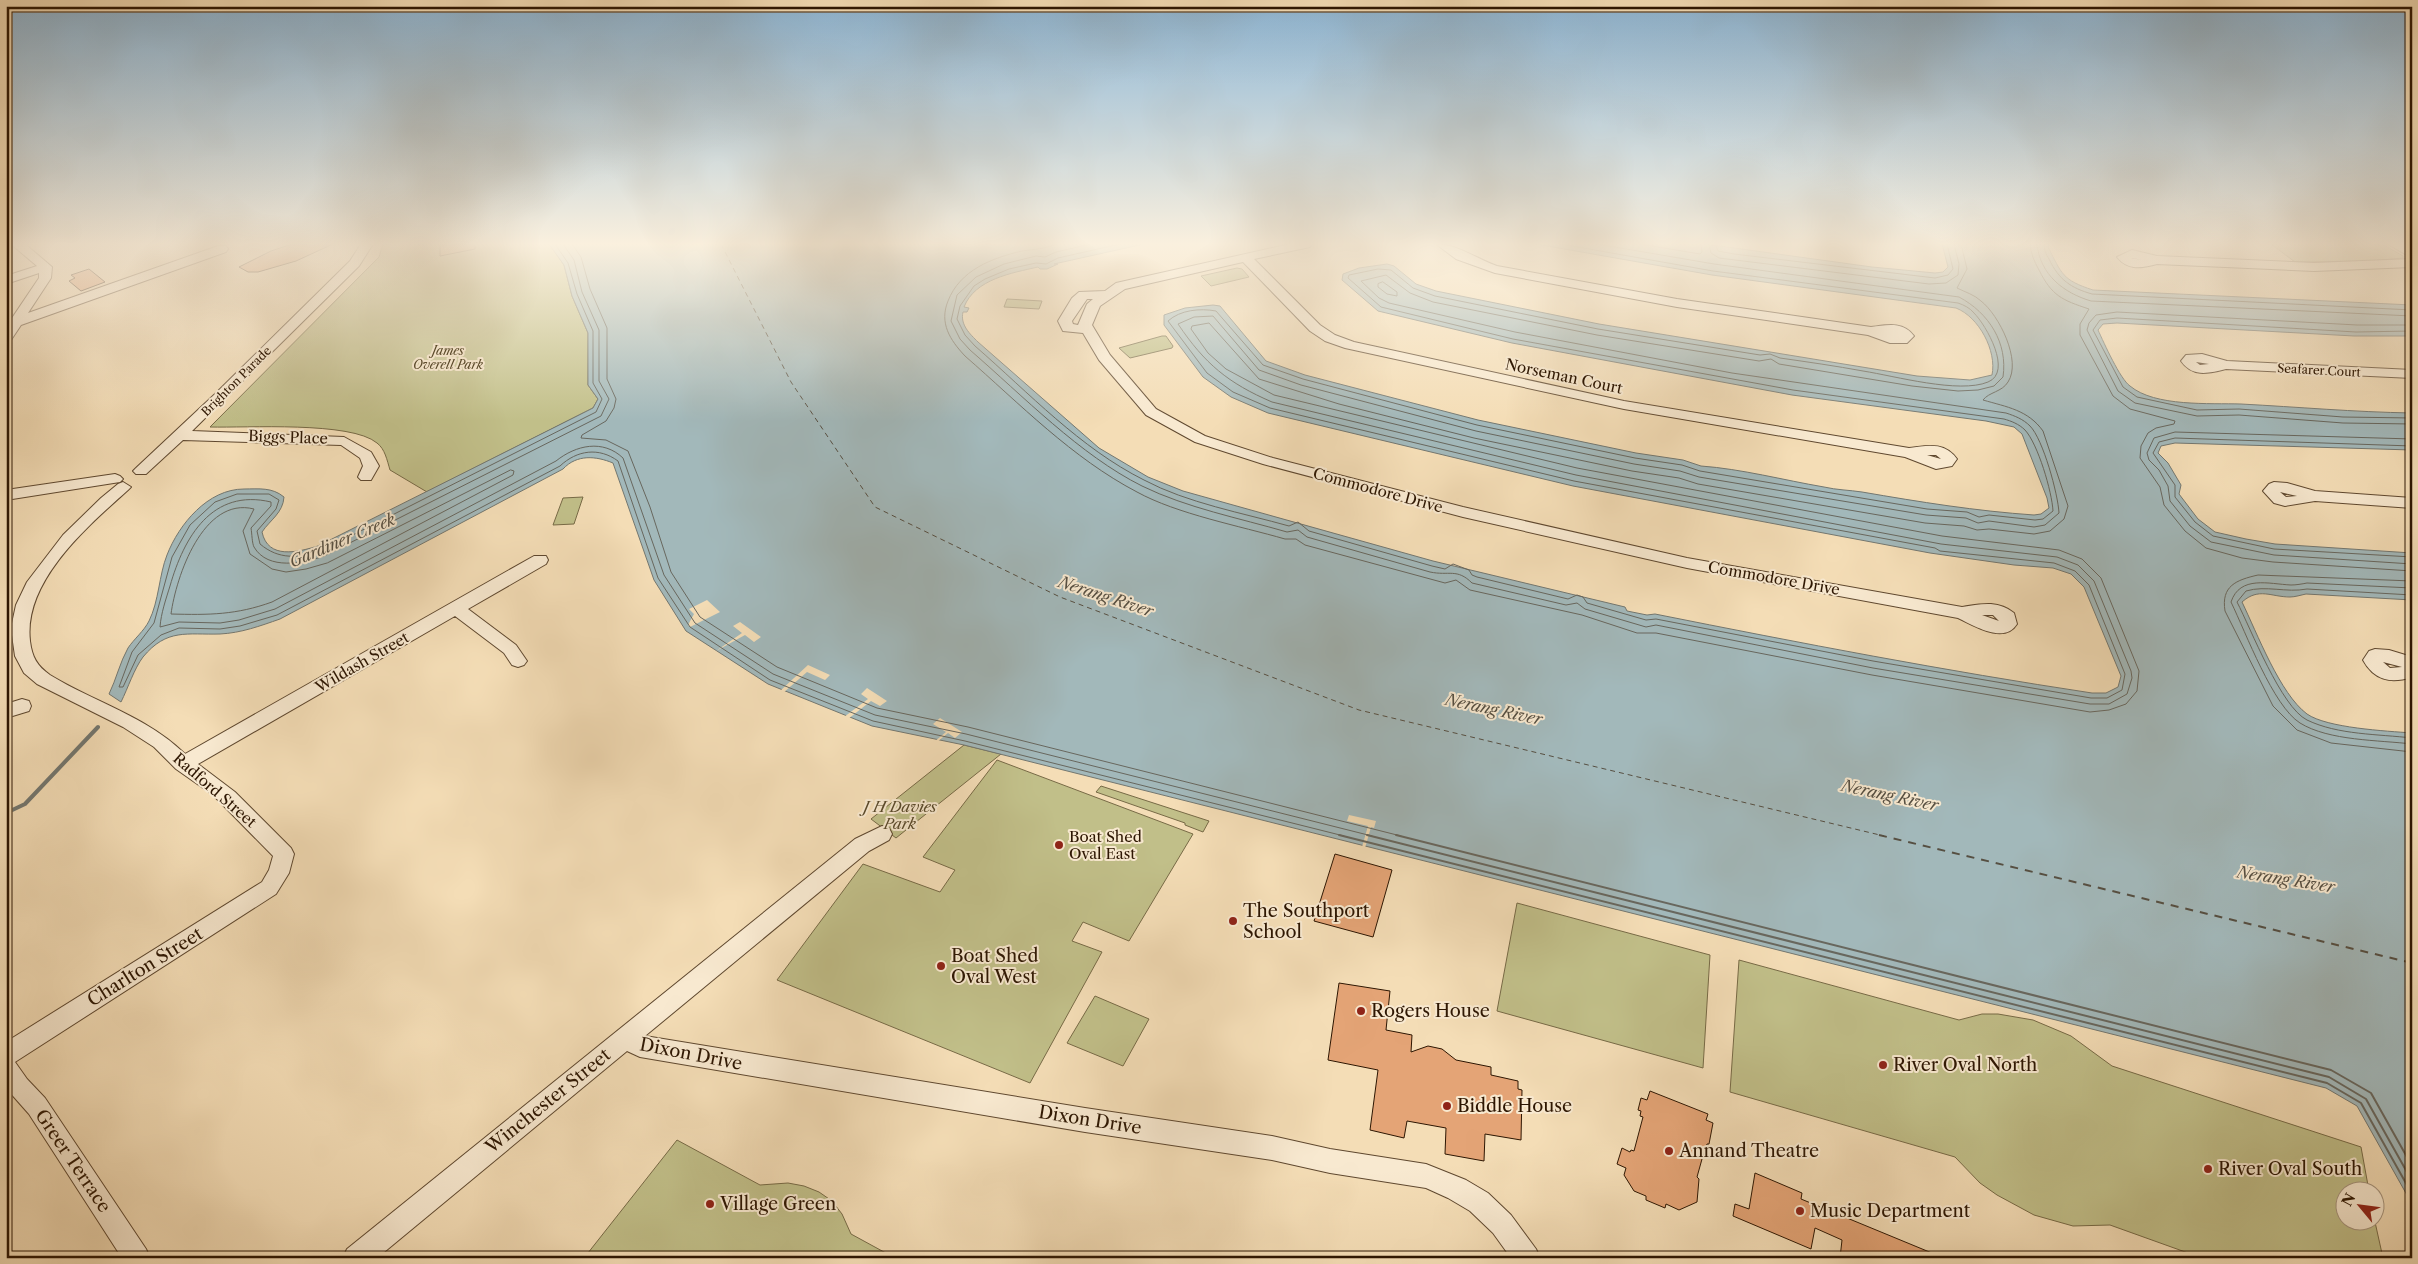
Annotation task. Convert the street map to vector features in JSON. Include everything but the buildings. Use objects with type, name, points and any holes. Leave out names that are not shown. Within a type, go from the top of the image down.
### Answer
[{"type":"street","points":[[6,337],[29,303]]},
{"type":"street","points":[[16,322],[70,303]]},
{"type":"street","name":"Brighton Parade","points":[[119,484],[128,472],[141,471],[182,435],[315,303]]},
{"type":"street","name":"Commodore Drive","points":[[1095,303],[1086,324],[1104,357],[1151,412],[1200,439],[1268,461],[1482,516],[1687,563],[1962,612]]},
{"type":"street","name":"Norseman Court","points":[[1290,303],[1314,328],[1330,338],[1350,345],[1624,405],[1909,453]]},
{"type":"street","points":[[1678,303],[1870,331]]},
{"type":"street","name":"Seafarer Court","points":[[2226,365],[2412,374]]},
{"type":"street","name":"Biggs Place","points":[[182,435],[344,441],[366,456],[371,466],[366,477]]},
{"type":"street","points":[[6,495],[119,484]]},
{"type":"street","name":"Radford Street","points":[[119,484],[72,535],[37,579],[26,600],[19,640],[24,657],[33,672],[50,684],[124,720],[161,742],[184,764],[219,789],[274,841],[284,854],[279,873]]},
{"type":"street","points":[[2314,496],[2412,502]]},
{"type":"street","name":"Wildash Street","points":[[184,764],[540,560]]},
{"type":"street","points":[[456,608],[510,649],[518,662]]},
{"type":"street","points":[[2412,664],[2384,655],[2372,657],[2373,663],[2386,673],[2402,675],[2412,670]]},
{"type":"street","name":"Winchester Street","points":[[356,1258],[862,845],[882,834]]},
{"type":"street","name":"Charlton Street","points":[[6,1055],[248,902],[269,888],[279,873]]},
{"type":"street","name":"Dixon Drive","points":[[625,1039],[640,1046],[1085,1120],[1272,1148],[1330,1161],[1426,1176],[1457,1189],[1478,1202],[1502,1224],[1527,1258]]},
{"type":"street","name":"Greer Terrace","points":[[6,1068],[37,1106],[137,1258]]},
{"type":"green space","name":"James Overell Park","points":[[333,303],[575,303],[588,333],[588,385],[598,399],[593,408],[427,492],[390,470],[382,448],[364,436],[345,431],[297,427],[210,427]]},
{"type":"green space","points":[[1006,303],[1041,303],[1039,309],[1004,307]]},
{"type":"green space","points":[[1166,336],[1173,346],[1172,348],[1130,358],[1119,348]]},
{"type":"green space","points":[[583,497],[574,524],[553,525],[563,498]]},
{"type":"green space","name":"J H Davies Park","points":[[964,745],[1001,754],[896,838],[871,819]]},
{"type":"green space","points":[[997,760],[1193,834],[1129,941],[1083,922],[1072,941],[1102,952],[1030,1083],[777,980],[863,864],[940,892],[955,870],[923,857]]},
{"type":"green space","points":[[1101,786],[1209,821],[1203,832],[1185,825],[1185,823],[1096,792]]},
{"type":"green space","points":[[1517,903],[1710,955],[1703,1068],[1497,1011]]},
{"type":"green space","points":[[1739,960],[1959,1020],[1982,1014],[1998,1014],[2033,1020],[2071,1036],[2112,1066],[2361,1147],[2367,1182],[2336,1182],[2336,1232],[2377,1232],[2383,1258],[2202,1258],[2110,1225],[2073,1226],[2034,1215],[1997,1195],[1980,1183],[1955,1157],[1730,1092]]},
{"type":"green space","points":[[1095,996],[1149,1019],[1123,1066],[1067,1043]]},
{"type":"green space","name":"Village Green","points":[[677,1140],[760,1185],[788,1183],[804,1186],[819,1192],[832,1201],[842,1214],[851,1234],[895,1258],[584,1258]]},
{"type":"water","name":"Nerang River","points":[[575,303],[966,303],[964,307],[969,308],[967,312],[963,312],[962,317],[966,329],[972,336],[1099,448],[1148,477],[1183,491],[1433,561],[1625,607],[1627,611],[1647,615],[1655,614],[1928,666],[2092,693],[2106,693],[2118,687],[2121,676],[2084,587],[2071,574],[2053,568],[2014,565],[1930,553],[1573,486],[1268,413],[1231,397],[1203,377],[1164,325],[1164,315],[1185,308],[1220,306],[1266,361],[1305,375],[1478,420],[1636,453],[1683,460],[1701,466],[1747,472],[1829,488],[1969,509],[2034,515],[2041,514],[2049,508],[2047,498],[2022,434],[2014,427],[1986,421],[1792,395],[1512,343],[1378,311],[1369,303],[1495,303],[1599,324],[1917,376],[1970,380],[1992,375],[1992,356],[1979,327],[1964,312],[1956,308],[1919,303],[2369,303],[2412,305],[2412,336],[2354,336],[2117,323],[2103,324],[2098,330],[2112,360],[2126,382],[2141,393],[2154,398],[2199,403],[2412,413],[2412,450],[2175,443],[2161,446],[2158,453],[2168,463],[2181,485],[2179,494],[2198,519],[2215,532],[2275,544],[2412,553],[2412,600],[2306,594],[2283,597],[2260,594],[2248,597],[2242,602],[2279,678],[2297,705],[2307,714],[2316,719],[2342,726],[2412,733],[2412,1204],[2357,1106],[2326,1088],[964,745],[872,726],[768,684],[686,631],[654,580],[613,463],[600,459],[580,459],[568,464],[563,469],[280,619],[235,632],[187,634],[169,637],[161,641],[143,657],[121,702],[109,694],[128,648],[149,621],[157,597],[164,563],[172,543],[187,520],[207,502],[218,495],[231,491],[244,489],[270,490],[284,497],[279,512],[262,532],[265,541],[270,547],[285,552],[293,552],[318,546],[593,408],[598,399],[588,385],[588,333]]},
{"type":"pier","points":[[707,600],[720,612],[690,627],[688,625],[694,614],[689,609]]},
{"type":"pier","points":[[740,622],[761,637],[754,642],[745,635],[716,651],[742,633],[733,626]]},
{"type":"pier","points":[[808,665],[830,675],[825,680],[807,672],[783,693],[780,691]]},
{"type":"pier","points":[[867,688],[887,701],[880,706],[871,701],[848,719],[844,717],[868,699],[861,694]]},
{"type":"pier","points":[[940,718],[962,732],[955,738],[948,733],[937,742],[934,742],[946,732],[933,724]]},
{"type":"pier","points":[[1349,815],[1376,821],[1374,828],[1371,827],[1365,848],[1362,847],[1368,826],[1347,821]]},
{"type":"waterway","name":"Gardiner Creek","points":[[6,813],[25,804],[98,727]]},
{"type":"ferry route","points":[[751,303],[791,382],[875,507],[1060,597],[1359,710],[1884,836]]},
{"type":"ferry route","points":[[1879,835],[2412,963]]},
{"type":"place","name":"Boat Shed Oval East","points":[[1059,845]]},
{"type":"place","name":"The Southport School","points":[[1233,921]]},
{"type":"place","name":"Boat Shed Oval West","points":[[941,966]]},
{"type":"place","name":"Rogers House","points":[[1361,1011]]},
{"type":"place","name":"River Oval North","points":[[1883,1065]]},
{"type":"place","name":"Biddle House","points":[[1447,1106]]},
{"type":"place","name":"Annand Theatre","points":[[1669,1151]]},
{"type":"place","name":"River Oval South","points":[[2208,1169]]},
{"type":"place","name":"Village Green","points":[[710,1204]]},
{"type":"place","name":"Music Department","points":[[1800,1211]]}]
